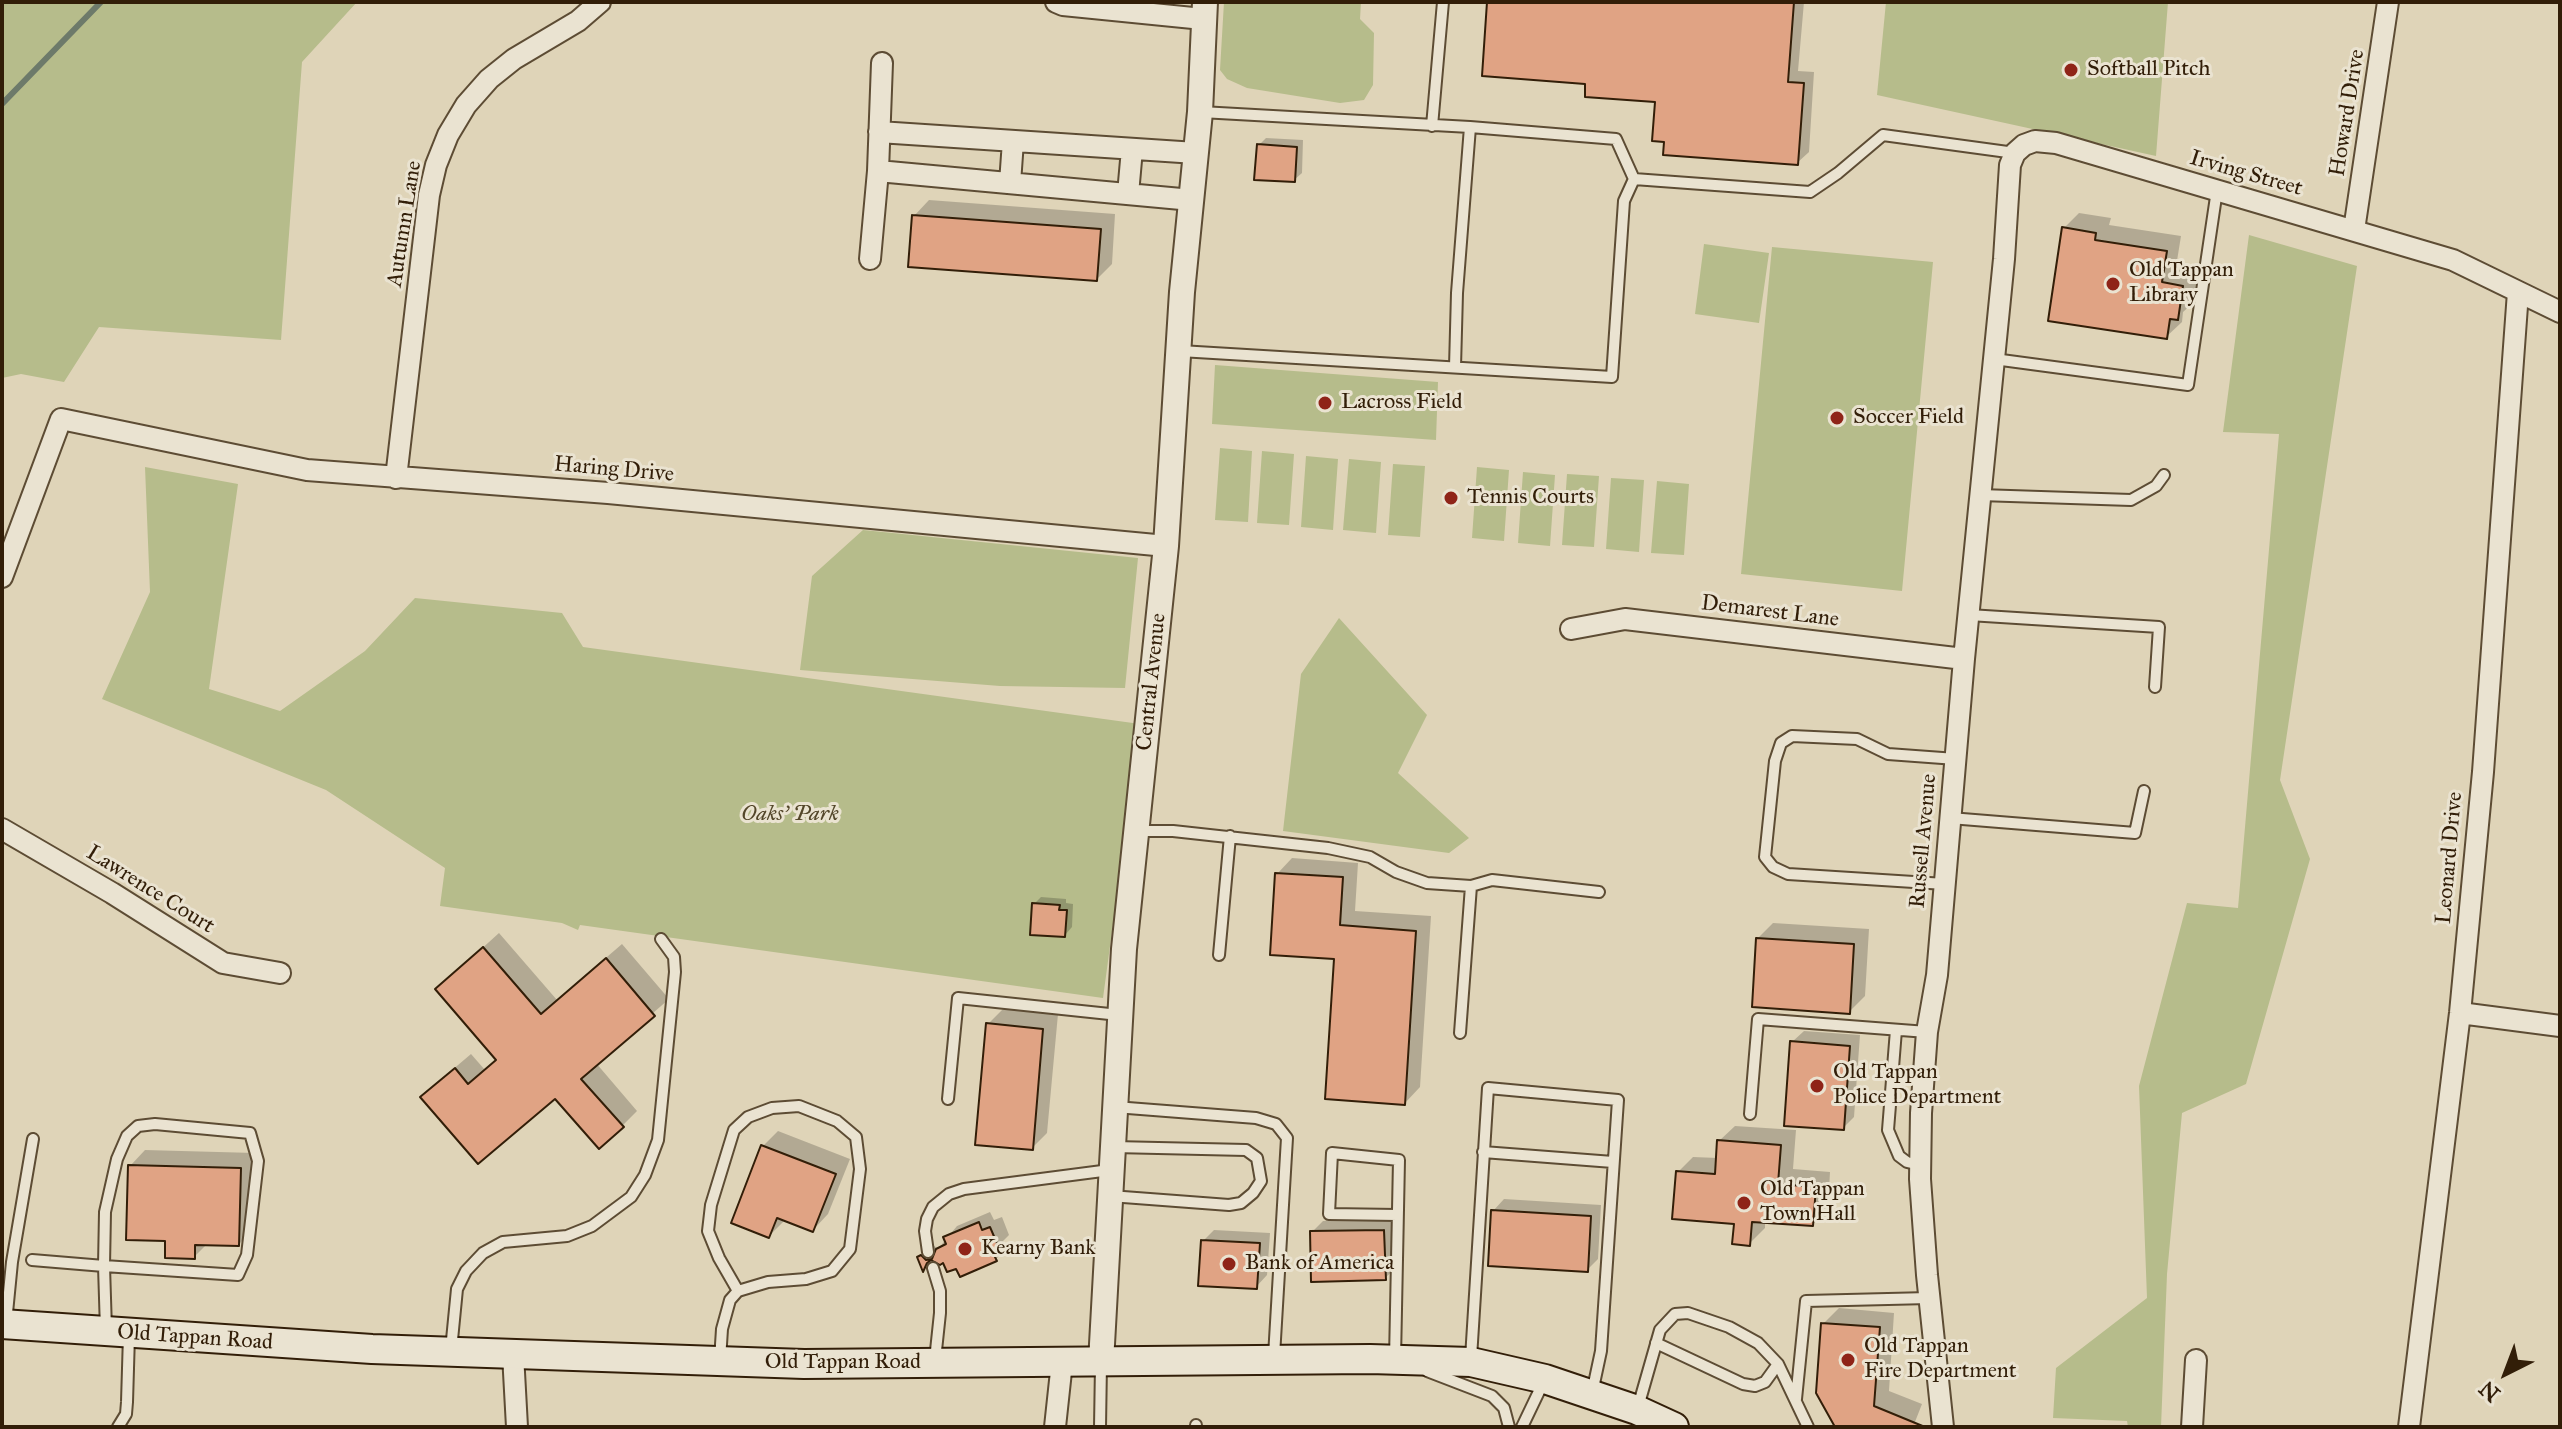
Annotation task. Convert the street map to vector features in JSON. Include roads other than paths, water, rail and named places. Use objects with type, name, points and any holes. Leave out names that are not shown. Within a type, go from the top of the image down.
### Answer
[{"type":"main road","name":"Old Tappan Road","points":[[4,1324],[451,1352],[720,1362],[1471,1362],[1545,1379],[1637,1410],[1674,1427]]},
{"type":"street","name":"Autumn Lane","points":[[396,478],[429,195],[448,135],[466,105],[489,79],[514,59],[578,21],[600,2]]},
{"type":"street","points":[[1056,2],[1063,5],[1204,10]]},
{"type":"street","name":"Howard Drive","points":[[2354,230],[2388,2]]},
{"type":"street","name":"Central Avenue","points":[[1101,1362],[1121,1015],[1166,546],[1178,351],[1200,112],[1204,10]]},
{"type":"street","points":[[870,259],[878,171],[882,63]]},
{"type":"street","points":[[879,132],[1196,153]]},
{"type":"street","points":[[1010,183],[1013,141]]},
{"type":"street","name":"Irving Street","points":[[2015,153],[2035,141],[2049,141],[2217,190],[2453,260],[2560,312]]},
{"type":"street","points":[[1128,194],[1132,149]]},
{"type":"street","name":"Russell Avenue","points":[[1943,1427],[1929,1298],[1920,1165],[1927,1032],[1937,975],[1964,659],[2004,259],[2010,165],[2015,153]]},
{"type":"street","points":[[878,171],[1192,200]]},
{"type":"street","name":"Leonard Drive","points":[[2409,1427],[2460,1013],[2483,772],[2518,292]]},
{"type":"street","name":"Haring Drive","points":[[2,577],[61,419],[307,470],[608,493],[1166,546]]},
{"type":"street","name":"Demarest Lane","points":[[1571,629],[1625,619],[1964,659]]},
{"type":"street","name":"Lawrence Court","points":[[2,829],[223,963],[280,973]]},
{"type":"street","points":[[2460,1013],[2560,1026]]},
{"type":"street","points":[[513,1354],[517,1427]]},
{"type":"street","points":[[2192,1427],[2196,1360]]},
{"type":"street","points":[[1055,1427],[1062,1362]]},
{"type":"lane","points":[[1432,126],[1443,2]]},
{"type":"lane","points":[[1178,351],[1612,377],[1624,201],[1634,179],[1616,139],[1470,127],[1200,112]]},
{"type":"lane","points":[[1455,367],[1457,293],[1470,127]]},
{"type":"lane","points":[[1634,179],[1810,192],[1883,135],[2015,153]]},
{"type":"lane","points":[[1994,359],[2188,385],[2217,190]]},
{"type":"lane","points":[[1980,495],[2131,500],[2156,486],[2164,475]]},
{"type":"lane","points":[[1969,615],[2159,627],[2155,687]]},
{"type":"lane","points":[[1945,884],[1788,874],[1773,867],[1765,857],[1775,761],[1781,743],[1792,736],[1857,739],[1888,754],[1956,759]]},
{"type":"lane","points":[[1950,818],[2135,833],[2144,791]]},
{"type":"lane","points":[[1137,831],[1230,836],[1328,848],[1370,857],[1396,872],[1427,883],[1471,886],[1492,880],[1599,892]]},
{"type":"lane","points":[[1219,955],[1230,836]]},
{"type":"lane","points":[[1460,1033],[1471,886]]},
{"type":"lane","points":[[451,1352],[457,1289],[466,1271],[483,1253],[503,1242],[567,1236],[592,1226],[631,1197],[645,1175],[658,1140],[675,972],[674,957],[661,939]]},
{"type":"lane","points":[[948,1099],[958,998],[1121,1015]]},
{"type":"lane","points":[[1750,1114],[1758,1019],[1927,1032]]},
{"type":"lane","points":[[1896,1030],[1888,1130],[1899,1156],[1920,1165]]},
{"type":"lane","points":[[1471,1362],[1488,1088],[1618,1100],[1601,1351],[1592,1395]]},
{"type":"lane","points":[[720,1362],[722,1329],[730,1300],[738,1291],[768,1282],[806,1279],[832,1271],[850,1249],[860,1169],[856,1137],[837,1121],[799,1106],[772,1108],[748,1117],[734,1130],[711,1205],[708,1231],[738,1291]]},
{"type":"lane","points":[[1115,1107],[1256,1118],[1276,1124],[1287,1138],[1273,1360]]},
{"type":"lane","points":[[32,1260],[104,1266],[238,1275],[250,1240],[258,1161],[250,1133],[155,1124],[138,1126],[127,1136],[117,1159],[105,1212],[104,1266],[127,1402],[126,1414],[118,1427]]},
{"type":"lane","points":[[4,1324],[33,1139]]},
{"type":"lane","points":[[928,1252],[927,1219],[939,1201],[953,1192],[1113,1158],[1246,1150],[1257,1158],[1261,1181],[1241,1203],[1229,1205],[1110,1196]]},
{"type":"lane","points":[[1483,1152],[1613,1162]]},
{"type":"lane","points":[[1397,1215],[1329,1214],[1332,1153],[1399,1160],[1395,1360],[1492,1396],[1504,1408],[1509,1427]]},
{"type":"lane","points":[[933,1268],[940,1291],[935,1362]]},
{"type":"lane","points":[[1796,1399],[1806,1301],[1929,1298]]},
{"type":"lane","points":[[1637,1410],[1660,1330],[1675,1314],[1688,1313],[1729,1327],[1758,1343],[1778,1364],[1808,1427]]},
{"type":"lane","points":[[1656,1343],[1743,1384],[1755,1386],[1765,1382],[1778,1364]]},
{"type":"lane","points":[[1100,1427],[1101,1362]]},
{"type":"lane","points":[[1522,1427],[1545,1379]]},
{"type":"waterway","points":[[2,104],[101,2]]},
{"type":"place","name":"Softball Pitch","points":[[2071,70]]},
{"type":"place","name":"Old Tappan Library","points":[[2113,284]]},
{"type":"place","name":"Lacross Field","points":[[1325,403]]},
{"type":"place","name":"Soccer Field","points":[[1837,418]]},
{"type":"place","name":"Tennis Courts","points":[[1451,498]]},
{"type":"place","name":"Old Tappan Police Department","points":[[1817,1086]]},
{"type":"place","name":"Old Tappan Town Hall","points":[[1744,1203]]},
{"type":"place","name":"Kearny Bank","points":[[965,1249]]},
{"type":"place","name":"Bank of America","points":[[1229,1264]]},
{"type":"place","name":"Old Tappan Fire Department","points":[[1848,1360]]},
{"type":"park label","name":"Oaks' Park","points":[[790,815]]}]
